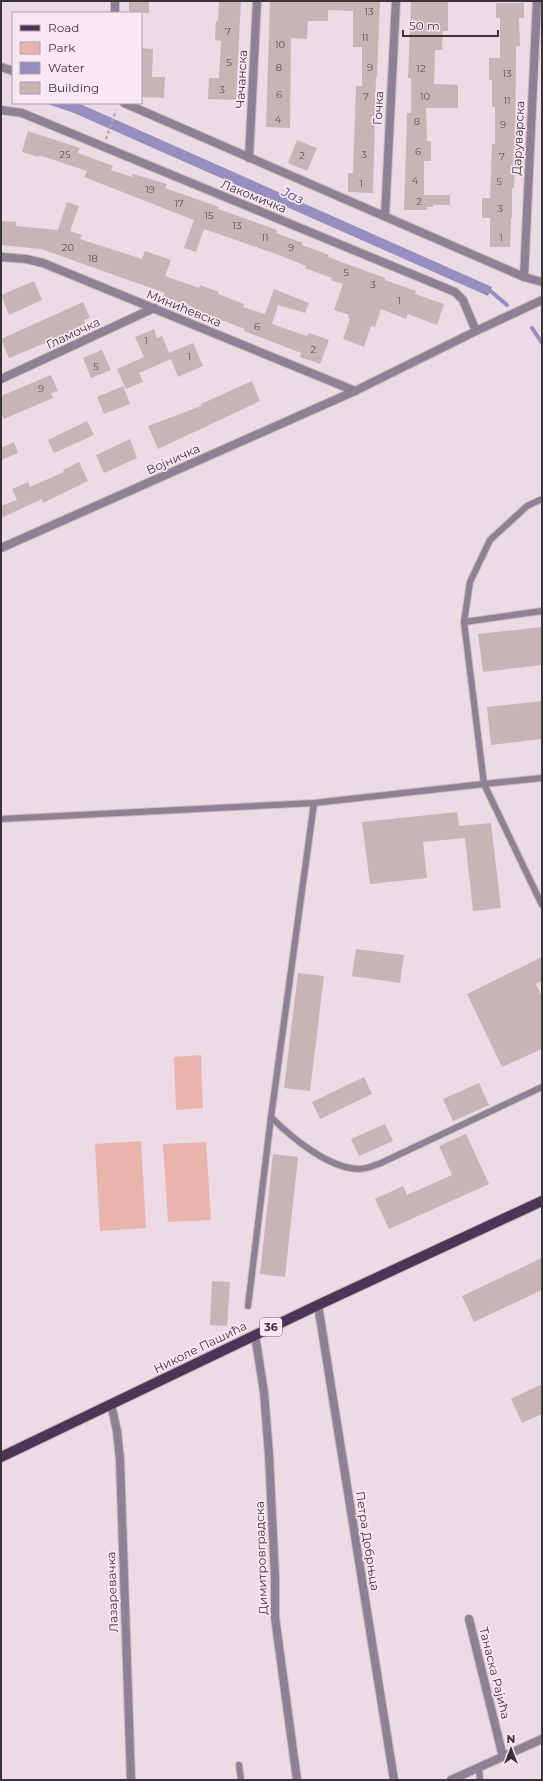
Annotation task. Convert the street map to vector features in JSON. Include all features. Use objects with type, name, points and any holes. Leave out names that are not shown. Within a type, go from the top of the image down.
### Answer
[{"type":"main road","name":"Николе Пашића","points":[[1,1457],[318,1305],[542,1201]]},
{"type":"street","points":[[115,1],[115,12]]},
{"type":"street","name":"Чачанска","points":[[249,158],[257,1]]},
{"type":"street","name":"Гочка","points":[[385,216],[396,1]]},
{"type":"street","name":"Даруварска","points":[[524,276],[536,1]]},
{"type":"street","points":[[1,67],[12,71]]},
{"type":"street","points":[[126,104],[524,276],[542,282]]},
{"type":"street","name":"Лакомичка","points":[[1,110],[22,113],[454,292],[463,300],[476,331]]},
{"type":"street","name":"Минићевска","points":[[1,256],[43,263],[355,391]]},
{"type":"street","name":"Војничка","points":[[1,548],[355,391],[542,300]]},
{"type":"street","name":"Гламочка","points":[[1,380],[154,308]]},
{"type":"street","name":"Петра Добрњца","points":[[318,1305],[394,1780]]},
{"type":"street","name":"Димитровградска","points":[[255,1335],[264,1392],[269,1455],[275,1577],[275,1617],[297,1780]]},
{"type":"street","name":"Лазаревачка","points":[[111,1404],[117,1431],[120,1460],[131,1780]]},
{"type":"street","name":"Танаска Рајића","points":[[469,1618],[503,1757]]},
{"type":"street","points":[[451,1780],[542,1740]]},
{"type":"lane","points":[[542,499],[527,506],[490,540],[470,582],[464,622],[484,784],[542,905]]},
{"type":"lane","points":[[464,622],[542,611]]},
{"type":"lane","points":[[1,819],[314,803],[542,778]]},
{"type":"lane","points":[[248,1306],[271,1117],[314,803]]},
{"type":"lane","points":[[271,1117],[286,1133],[318,1154],[347,1168],[362,1169],[381,1163],[542,1087]]},
{"type":"lane","points":[[239,1765],[241,1780]]},
{"type":"lane","points":[[479,1768],[480,1780]]},
{"type":"path","points":[[109,129],[113,118]]},
{"type":"green space","points":[[201,1055],[203,1108],[176,1110],[174,1057]]},
{"type":"green space","points":[[141,1141],[146,1228],[100,1231],[95,1144]]},
{"type":"green space","points":[[206,1142],[211,1220],[168,1222],[163,1144]]},
{"type":"water","points":[[48,104],[80,104],[492,287],[488,296],[74,113]]},
{"type":"building","points":[[129,1],[149,1],[149,13],[129,11]]},
{"type":"building","points":[[219,1],[241,1],[236,100],[208,99],[209,78],[219,78],[221,41],[215,40]]},
{"type":"building","points":[[270,1],[380,2],[376,77],[373,193],[348,192],[348,173],[353,173],[356,86],[362,86],[362,47],[353,47],[353,11],[328,10],[328,21],[308,21],[307,39],[291,38],[290,128],[266,127]]},
{"type":"building","points":[[411,1],[448,1],[448,31],[443,31],[442,50],[435,50],[434,84],[458,85],[458,108],[426,108],[427,141],[431,141],[431,161],[424,161],[424,195],[450,195],[450,205],[433,205],[433,207],[427,207],[427,210],[404,210],[407,113],[411,113],[411,78],[408,78]]},
{"type":"building","points":[[496,3],[524,3],[524,18],[519,18],[520,46],[516,46],[515,163],[514,188],[512,188],[510,247],[490,247],[490,218],[482,218],[482,198],[490,198],[492,144],[495,144],[495,107],[492,107],[492,80],[489,80],[489,58],[500,58],[500,18],[496,18]]},
{"type":"building","points":[[142,48],[153,49],[152,77],[165,77],[164,98],[142,97]]},
{"type":"building","points":[[28,131],[80,148],[78,153],[113,166],[111,170],[132,177],[133,174],[167,184],[165,188],[277,230],[276,233],[329,255],[328,257],[385,278],[385,280],[416,291],[415,294],[444,304],[437,325],[408,314],[406,319],[381,309],[375,327],[371,326],[364,347],[343,339],[350,319],[348,318],[349,315],[334,310],[343,284],[331,280],[332,278],[305,268],[306,266],[279,255],[204,229],[196,252],[184,248],[194,220],[84,177],[87,171],[39,155],[39,157],[22,152]]},
{"type":"building","points":[[297,140],[317,148],[307,171],[288,163]]},
{"type":"building","points":[[67,202],[79,206],[70,231],[82,235],[80,239],[142,259],[145,251],[171,260],[165,276],[199,288],[200,285],[219,292],[218,294],[244,304],[243,307],[265,314],[274,289],[309,303],[305,313],[278,305],[272,324],[307,336],[309,333],[329,340],[320,364],[300,357],[301,353],[244,331],[245,329],[192,309],[192,307],[163,297],[165,293],[41,249],[1,245],[1,221],[16,222],[16,226],[58,230]]},
{"type":"building","points":[[34,281],[42,300],[9,315],[1,295]]},
{"type":"building","points":[[83,302],[90,318],[84,320],[86,326],[9,358],[1,339]]},
{"type":"building","points":[[154,329],[157,338],[162,336],[169,353],[193,343],[203,366],[178,377],[171,359],[139,373],[143,382],[126,389],[117,369],[144,357],[135,337]]},
{"type":"building","points":[[102,350],[111,370],[91,378],[83,358]]},
{"type":"building","points":[[51,375],[58,391],[51,393],[53,398],[4,419],[1,413],[1,396]]},
{"type":"building","points":[[252,381],[260,401],[158,449],[148,426],[201,406],[201,404]]},
{"type":"building","points":[[123,386],[130,404],[104,414],[97,397]]},
{"type":"building","points":[[87,421],[94,435],[54,453],[48,440]]},
{"type":"building","points":[[130,439],[137,458],[104,473],[96,455]]},
{"type":"building","points":[[14,442],[18,453],[1,460],[1,448]]},
{"type":"building","points":[[79,462],[88,481],[43,503],[42,499],[1,518],[1,506],[17,500],[12,489],[28,482],[30,487],[64,472],[63,470]]},
{"type":"building","points":[[542,627],[542,665],[483,672],[478,634]]},
{"type":"building","points":[[542,701],[542,739],[491,745],[487,707]]},
{"type":"building","points":[[457,812],[459,826],[491,823],[501,908],[473,911],[465,838],[423,842],[427,878],[370,884],[362,822]]},
{"type":"building","points":[[356,949],[404,955],[400,983],[352,976]]},
{"type":"building","points":[[542,957],[542,981],[536,984],[542,997],[542,1049],[502,1067],[467,994]]},
{"type":"building","points":[[298,973],[324,976],[310,1091],[284,1088]]},
{"type":"building","points":[[364,1077],[372,1094],[320,1119],[312,1102]]},
{"type":"building","points":[[479,1083],[489,1105],[453,1121],[443,1099]]},
{"type":"building","points":[[385,1124],[393,1141],[359,1156],[351,1139]]},
{"type":"building","points":[[466,1134],[489,1184],[389,1229],[375,1199],[403,1186],[407,1195],[452,1175],[439,1146]]},
{"type":"building","points":[[273,1154],[298,1157],[285,1277],[260,1274]]},
{"type":"building","points":[[542,1258],[542,1290],[474,1322],[462,1296]]},
{"type":"building","points":[[212,1281],[230,1282],[227,1326],[210,1325]]},
{"type":"building","points":[[542,1384],[542,1414],[522,1423],[511,1399]]},
{"type":"waterway","name":"Јаз","points":[[487,288],[507,305]]},
{"type":"waterway","name":"Јаз","points":[[532,328],[542,343]]}]
